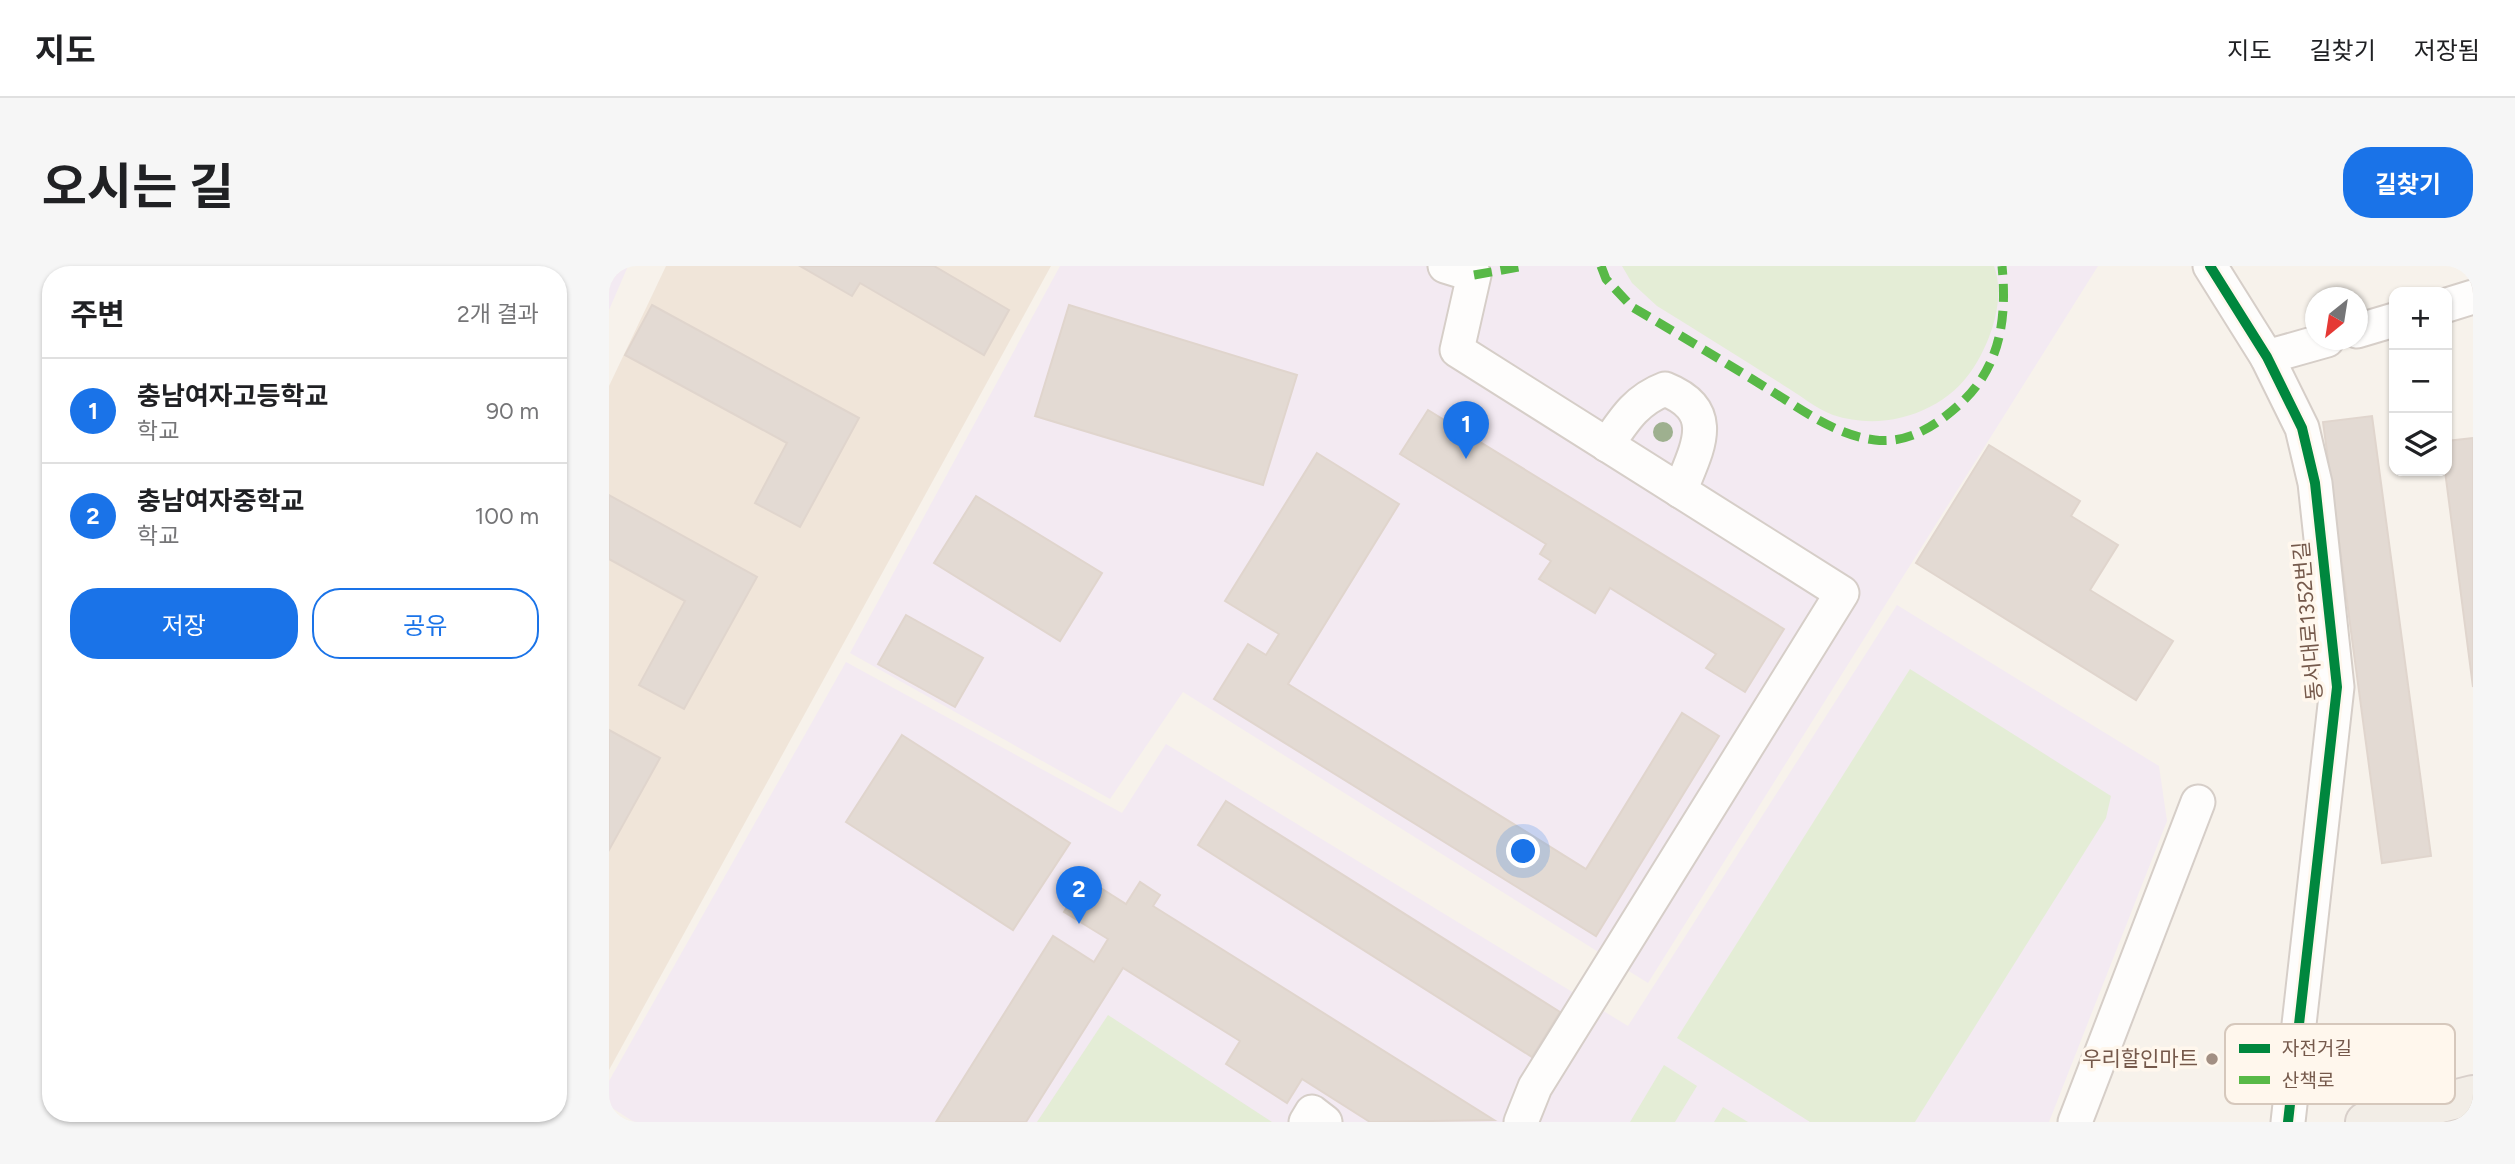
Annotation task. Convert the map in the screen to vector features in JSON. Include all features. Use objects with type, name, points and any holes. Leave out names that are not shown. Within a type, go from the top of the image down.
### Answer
[{"type":"main road","points":[[2455,1100],[2473,1095]]},
{"type":"main road","points":[[2365,1122],[2437,1104]]},
{"type":"street","points":[[1445,266],[1474,275],[1457,350],[1842,593],[1535,1087],[1521,1122]]},
{"type":"street","name":"동서대로1352번길","points":[[2210,266],[2267,357],[2302,428],[2315,483],[2337,687],[2299,1024]]},
{"type":"street","points":[[2452,303],[2473,297]]},
{"type":"street","points":[[2368,328],[2389,321]]},
{"type":"street","points":[[2267,357],[2305,346]]},
{"type":"street","points":[[1607,445],[1632,409],[1647,396],[1665,388],[1682,395],[1696,407],[1700,429],[1680,491]]},
{"type":"street","points":[[2075,1122],[2198,802]]},
{"type":"street","name":"동서대로1352번길","points":[[2288,1122],[2290,1104]]},
{"type":"street","points":[[1306,1122],[1312,1112],[1325,1122]]},
{"type":"shaded area","points":[[609,266],[628,266],[609,310]]},
{"type":"shaded area","points":[[666,266],[1051,266],[609,1070],[609,386]]},
{"type":"shaded area","points":[[1060,266],[2098,266],[1648,983],[1183,692],[1110,799],[850,653]]},
{"type":"shaded area","points":[[1897,605],[2159,766],[2167,821],[2049,1122],[634,1122],[609,1106],[609,1081],[846,662],[1122,813],[1166,744],[1628,1026]]},
{"type":"green space","points":[[1622,266],[1994,266],[1997,305],[1991,332],[1974,367],[1962,383],[1947,396],[1912,415],[1872,421],[1853,420],[1820,409],[1657,306],[1632,283]]},
{"type":"green space","points":[[1910,669],[2111,796],[2106,818],[1915,1122],[1810,1122],[1677,1038]]},
{"type":"green space","points":[[1108,1015],[1272,1122],[1037,1122]]},
{"type":"green space","points":[[1664,1065],[1697,1086],[1675,1122],[1630,1122]]},
{"type":"green space","points":[[1723,1107],[1748,1122],[1714,1122]]},
{"type":"building","points":[[800,266],[934,266],[1009,310],[984,355],[860,283],[852,296]]},
{"type":"building","points":[[652,305],[859,418],[800,527],[755,503],[787,443],[625,355]]},
{"type":"building","points":[[1069,305],[1297,375],[1263,485],[1035,416]]},
{"type":"building","points":[[1428,410],[1784,629],[1745,692],[1706,668],[1716,654],[1610,588],[1595,613],[1539,579],[1551,561],[1540,554],[1546,544],[1400,454]]},
{"type":"building","points":[[2372,416],[2431,856],[2382,863],[2323,422]]},
{"type":"building","points":[[2473,438],[2473,687],[2446,476],[2452,476],[2452,440]]},
{"type":"building","points":[[1989,445],[2080,501],[2071,516],[2118,545],[2090,590],[2173,641],[2136,700],[1916,563]]},
{"type":"building","points":[[1317,453],[1399,504],[1288,684],[1586,869],[1682,713],[1719,736],[1596,936],[1214,699],[1248,644],[1266,655],[1279,634],[1225,601]]},
{"type":"building","points":[[609,495],[757,577],[684,709],[639,685],[685,601],[609,559]]},
{"type":"building","points":[[976,496],[1102,573],[1060,641],[934,563]]},
{"type":"building","points":[[906,615],[983,658],[955,707],[878,664]]},
{"type":"building","points":[[609,730],[660,758],[609,850]]},
{"type":"building","points":[[902,735],[1070,843],[1013,930],[846,822]]},
{"type":"building","points":[[1226,801],[1560,1012],[1532,1057],[1198,845]]},
{"type":"building","points":[[1085,878],[1126,904],[1140,882],[1160,895],[1153,906],[1494,1120],[1370,1122],[1302,1079],[1287,1103],[1226,1064],[1240,1041],[1123,968],[1026,1122],[936,1122],[1053,936],[1094,962],[1108,939],[1064,912]]},
{"type":"marked path","points":[[1474,275],[1524,266]]},
{"type":"marked path","points":[[1601,266],[1606,279],[1632,307],[1818,420],[1845,433],[1875,440],[1899,439],[1922,431],[1942,419],[1974,389],[1993,357],[1998,340],[2003,304],[2002,266]]},
{"type":"cycle path","points":[[2210,266],[2267,357],[2302,428],[2315,483],[2337,687],[2299,1024]]},
{"type":"cycle path","points":[[2288,1122],[2290,1104]]},
{"type":"place","name":"충남여자고등학교","points":[[1466,459]]},
{"type":"place","name":"충남여자중학교","points":[[1079,924]]},
{"type":"place","name":"우리할인마트","points":[[2212,1059]]}]
